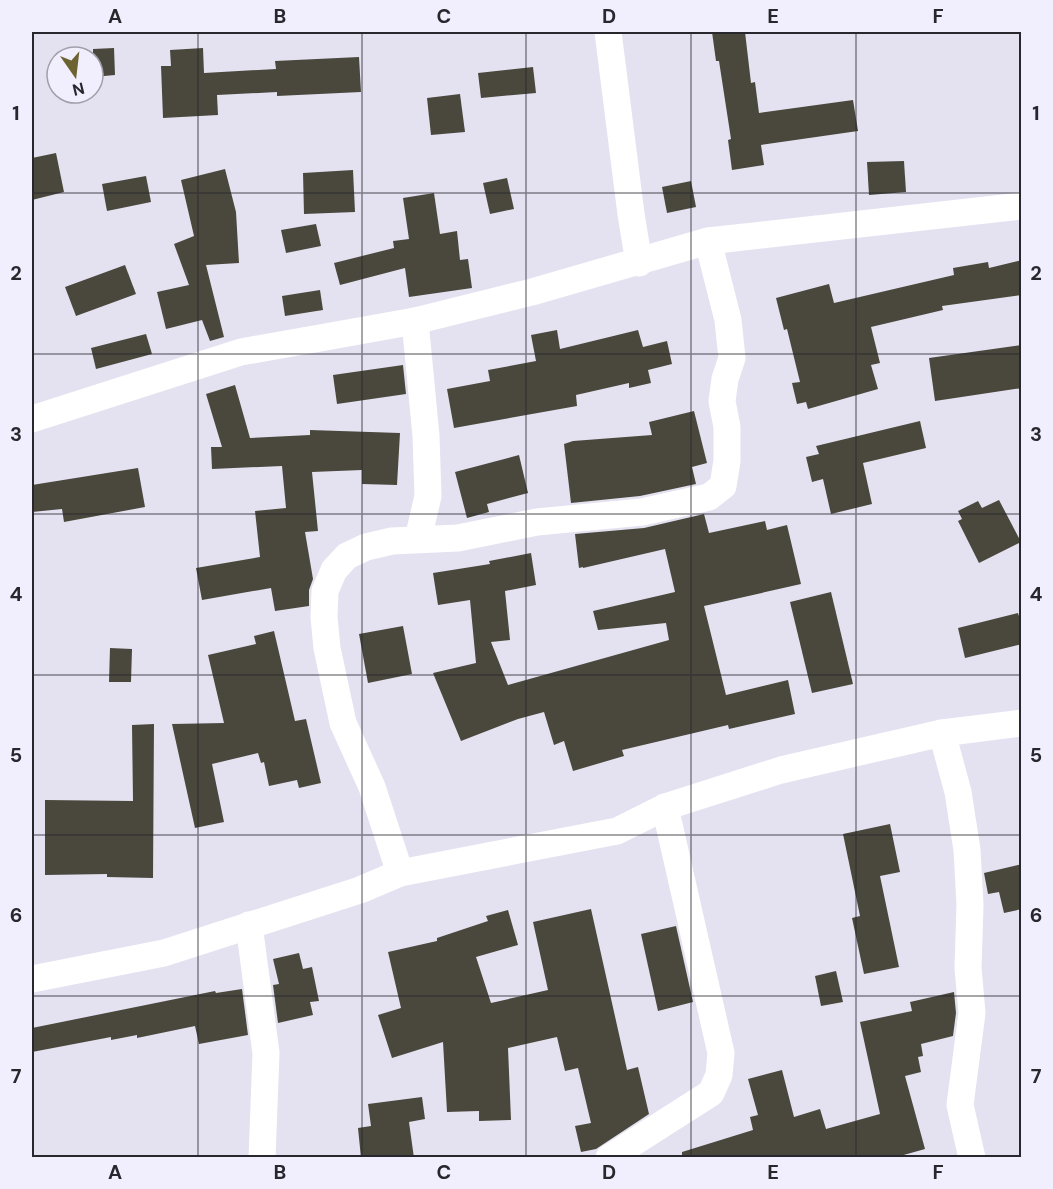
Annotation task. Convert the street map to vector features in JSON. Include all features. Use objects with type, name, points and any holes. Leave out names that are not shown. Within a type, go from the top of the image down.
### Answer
[{"type":"street","points":[[608,32],[639,263]]},
{"type":"street","points":[[32,419],[241,352],[414,321],[639,263],[708,241],[1022,206]]},
{"type":"street","points":[[400,873],[372,788],[343,723],[327,648],[324,617],[325,591],[334,570],[347,556],[375,545],[418,539],[458,538],[537,522],[642,512],[701,500],[723,486],[727,461],[727,427],[722,400],[732,358],[728,320],[708,241]]},
{"type":"street","points":[[414,321],[426,436],[428,496],[418,539]]},
{"type":"street","points":[[32,980],[164,953],[360,890],[400,873],[616,831],[665,807],[781,770],[942,733],[1022,723]]},
{"type":"street","points":[[942,733],[958,792],[967,850],[970,905],[968,968],[972,1013],[960,1105],[972,1158]]},
{"type":"street","points":[[609,1158],[711,1093],[719,1075],[721,1053],[665,807]]},
{"type":"street","points":[[249,925],[266,1053],[262,1158]]},
{"type":"building","points":[[712,32],[745,32],[751,83],[755,82],[759,113],[853,100],[858,131],[761,145],[764,165],[732,170],[728,140],[731,139],[719,61],[716,61]]},
{"type":"building","points":[[105,48],[114,48],[115,75],[105,76]]},
{"type":"building","points":[[203,48],[204,73],[276,69],[275,61],[359,57],[361,92],[277,96],[277,92],[217,95],[218,115],[163,118],[161,66],[171,66],[170,50]]},
{"type":"building","points":[[533,67],[536,93],[481,98],[478,73]]},
{"type":"building","points":[[460,94],[465,132],[431,135],[427,98]]},
{"type":"building","points":[[56,153],[64,192],[32,200],[32,158]]},
{"type":"building","points":[[904,161],[906,192],[869,195],[867,162]]},
{"type":"building","points":[[225,169],[236,212],[239,263],[206,265],[224,337],[210,341],[202,320],[166,329],[157,292],[189,285],[174,244],[194,236],[181,180]]},
{"type":"building","points":[[353,170],[355,212],[304,214],[303,173]]},
{"type":"building","points":[[146,176],[151,202],[107,211],[102,184]]},
{"type":"building","points":[[507,178],[514,209],[490,214],[483,183]]},
{"type":"building","points":[[691,181],[696,207],[667,213],[662,187]]},
{"type":"building","points":[[434,193],[440,234],[457,231],[460,260],[468,259],[472,288],[409,297],[405,268],[340,285],[334,263],[394,248],[393,241],[409,239],[403,198]]},
{"type":"building","points":[[316,224],[321,246],[286,253],[281,230]]},
{"type":"building","points":[[1022,260],[1022,295],[942,306],[943,310],[871,327],[880,363],[871,365],[878,389],[808,409],[806,402],[797,404],[792,383],[800,382],[787,329],[784,330],[776,298],[829,284],[834,303],[954,275],[953,268],[988,262],[989,268]]},
{"type":"building","points":[[125,265],[136,294],[76,316],[65,287]]},
{"type":"building","points":[[320,290],[323,310],[285,316],[282,296]]},
{"type":"building","points":[[557,330],[560,349],[638,330],[643,347],[667,341],[672,364],[648,370],[651,383],[629,388],[629,383],[576,395],[577,406],[454,428],[447,389],[490,381],[488,370],[536,361],[531,335]]},
{"type":"building","points":[[146,334],[152,354],[96,369],[91,348]]},
{"type":"building","points":[[1022,345],[1022,388],[935,401],[929,358]]},
{"type":"building","points":[[403,365],[406,394],[337,404],[333,375]]},
{"type":"building","points":[[235,385],[250,438],[310,435],[310,430],[400,433],[397,485],[362,484],[362,470],[312,472],[318,531],[305,532],[313,579],[309,590],[309,606],[275,611],[271,588],[202,600],[196,568],[260,557],[255,511],[286,508],[282,466],[212,469],[211,447],[222,447],[206,394]]},
{"type":"building","points":[[694,411],[707,463],[692,467],[696,484],[640,496],[571,503],[564,444],[573,441],[652,435],[649,422]]},
{"type":"building","points":[[920,421],[926,448],[863,463],[872,504],[831,514],[823,479],[812,482],[806,457],[819,454],[816,446]]},
{"type":"building","points":[[519,455],[528,493],[487,504],[489,512],[467,518],[455,472]]},
{"type":"building","points":[[138,468],[145,507],[64,522],[62,509],[32,512],[32,485]]},
{"type":"building","points":[[999,500],[1021,542],[979,563],[958,521],[962,519],[958,511],[978,501],[982,508]]},
{"type":"building","points":[[704,514],[709,533],[765,521],[767,530],[787,525],[801,584],[704,606],[726,695],[788,680],[795,714],[729,729],[728,725],[622,750],[624,756],[573,771],[564,741],[554,745],[544,712],[518,719],[461,741],[433,673],[476,663],[470,600],[438,605],[433,573],[490,564],[489,561],[531,553],[536,585],[505,591],[510,640],[491,642],[508,685],[669,640],[666,623],[598,630],[593,611],[675,592],[665,549],[579,568],[575,534],[644,528]]},
{"type":"building","points":[[831,592],[853,684],[812,693],[790,602]]},
{"type":"building","points":[[1018,613],[1022,626],[1022,644],[965,658],[958,628]]},
{"type":"building","points":[[403,626],[412,674],[368,683],[359,634]]},
{"type":"building","points":[[274,631],[295,721],[306,719],[321,783],[299,788],[297,780],[269,786],[264,762],[261,763],[258,753],[212,764],[224,822],[195,828],[172,724],[224,723],[208,655],[256,644],[254,636]]},
{"type":"building","points":[[110,648],[132,649],[131,682],[109,682]]},
{"type":"building","points":[[154,724],[153,878],[107,877],[107,874],[45,875],[45,800],[133,801],[132,725]]},
{"type":"building","points":[[890,824],[900,872],[880,876],[899,967],[864,974],[852,918],[860,916],[843,834]]},
{"type":"building","points":[[1022,864],[1022,909],[1004,913],[999,892],[988,894],[984,873]]},
{"type":"building","points":[[591,909],[627,1070],[638,1067],[649,1114],[596,1149],[581,1152],[575,1126],[591,1123],[578,1068],[565,1071],[557,1037],[508,1048],[511,1120],[479,1121],[479,1111],[447,1112],[443,1042],[392,1058],[378,1015],[401,1008],[388,952],[437,941],[437,938],[488,921],[486,916],[508,910],[518,945],[476,957],[491,1003],[548,990],[533,922]]},
{"type":"building","points":[[676,926],[693,1002],[658,1011],[641,934]]},
{"type":"building","points":[[299,953],[303,969],[312,967],[319,1001],[310,1002],[313,1015],[278,1023],[273,985],[279,984],[273,959]]},
{"type":"building","points":[[836,971],[843,1002],[821,1006],[815,976]]},
{"type":"building","points":[[242,989],[248,1035],[199,1044],[195,1026],[137,1038],[137,1035],[111,1040],[111,1037],[32,1052],[32,1028],[215,991],[216,993]]},
{"type":"building","points":[[954,992],[956,1013],[953,1036],[921,1044],[923,1056],[918,1057],[921,1072],[905,1076],[925,1149],[893,1158],[682,1158],[682,1152],[753,1130],[750,1117],[758,1115],[748,1079],[782,1070],[794,1117],[820,1109],[826,1129],[880,1114],[860,1022],[912,1011],[910,1002]]},
{"type":"building","points":[[422,1097],[425,1119],[409,1122],[414,1158],[361,1158],[358,1128],[371,1126],[368,1104]]}]
